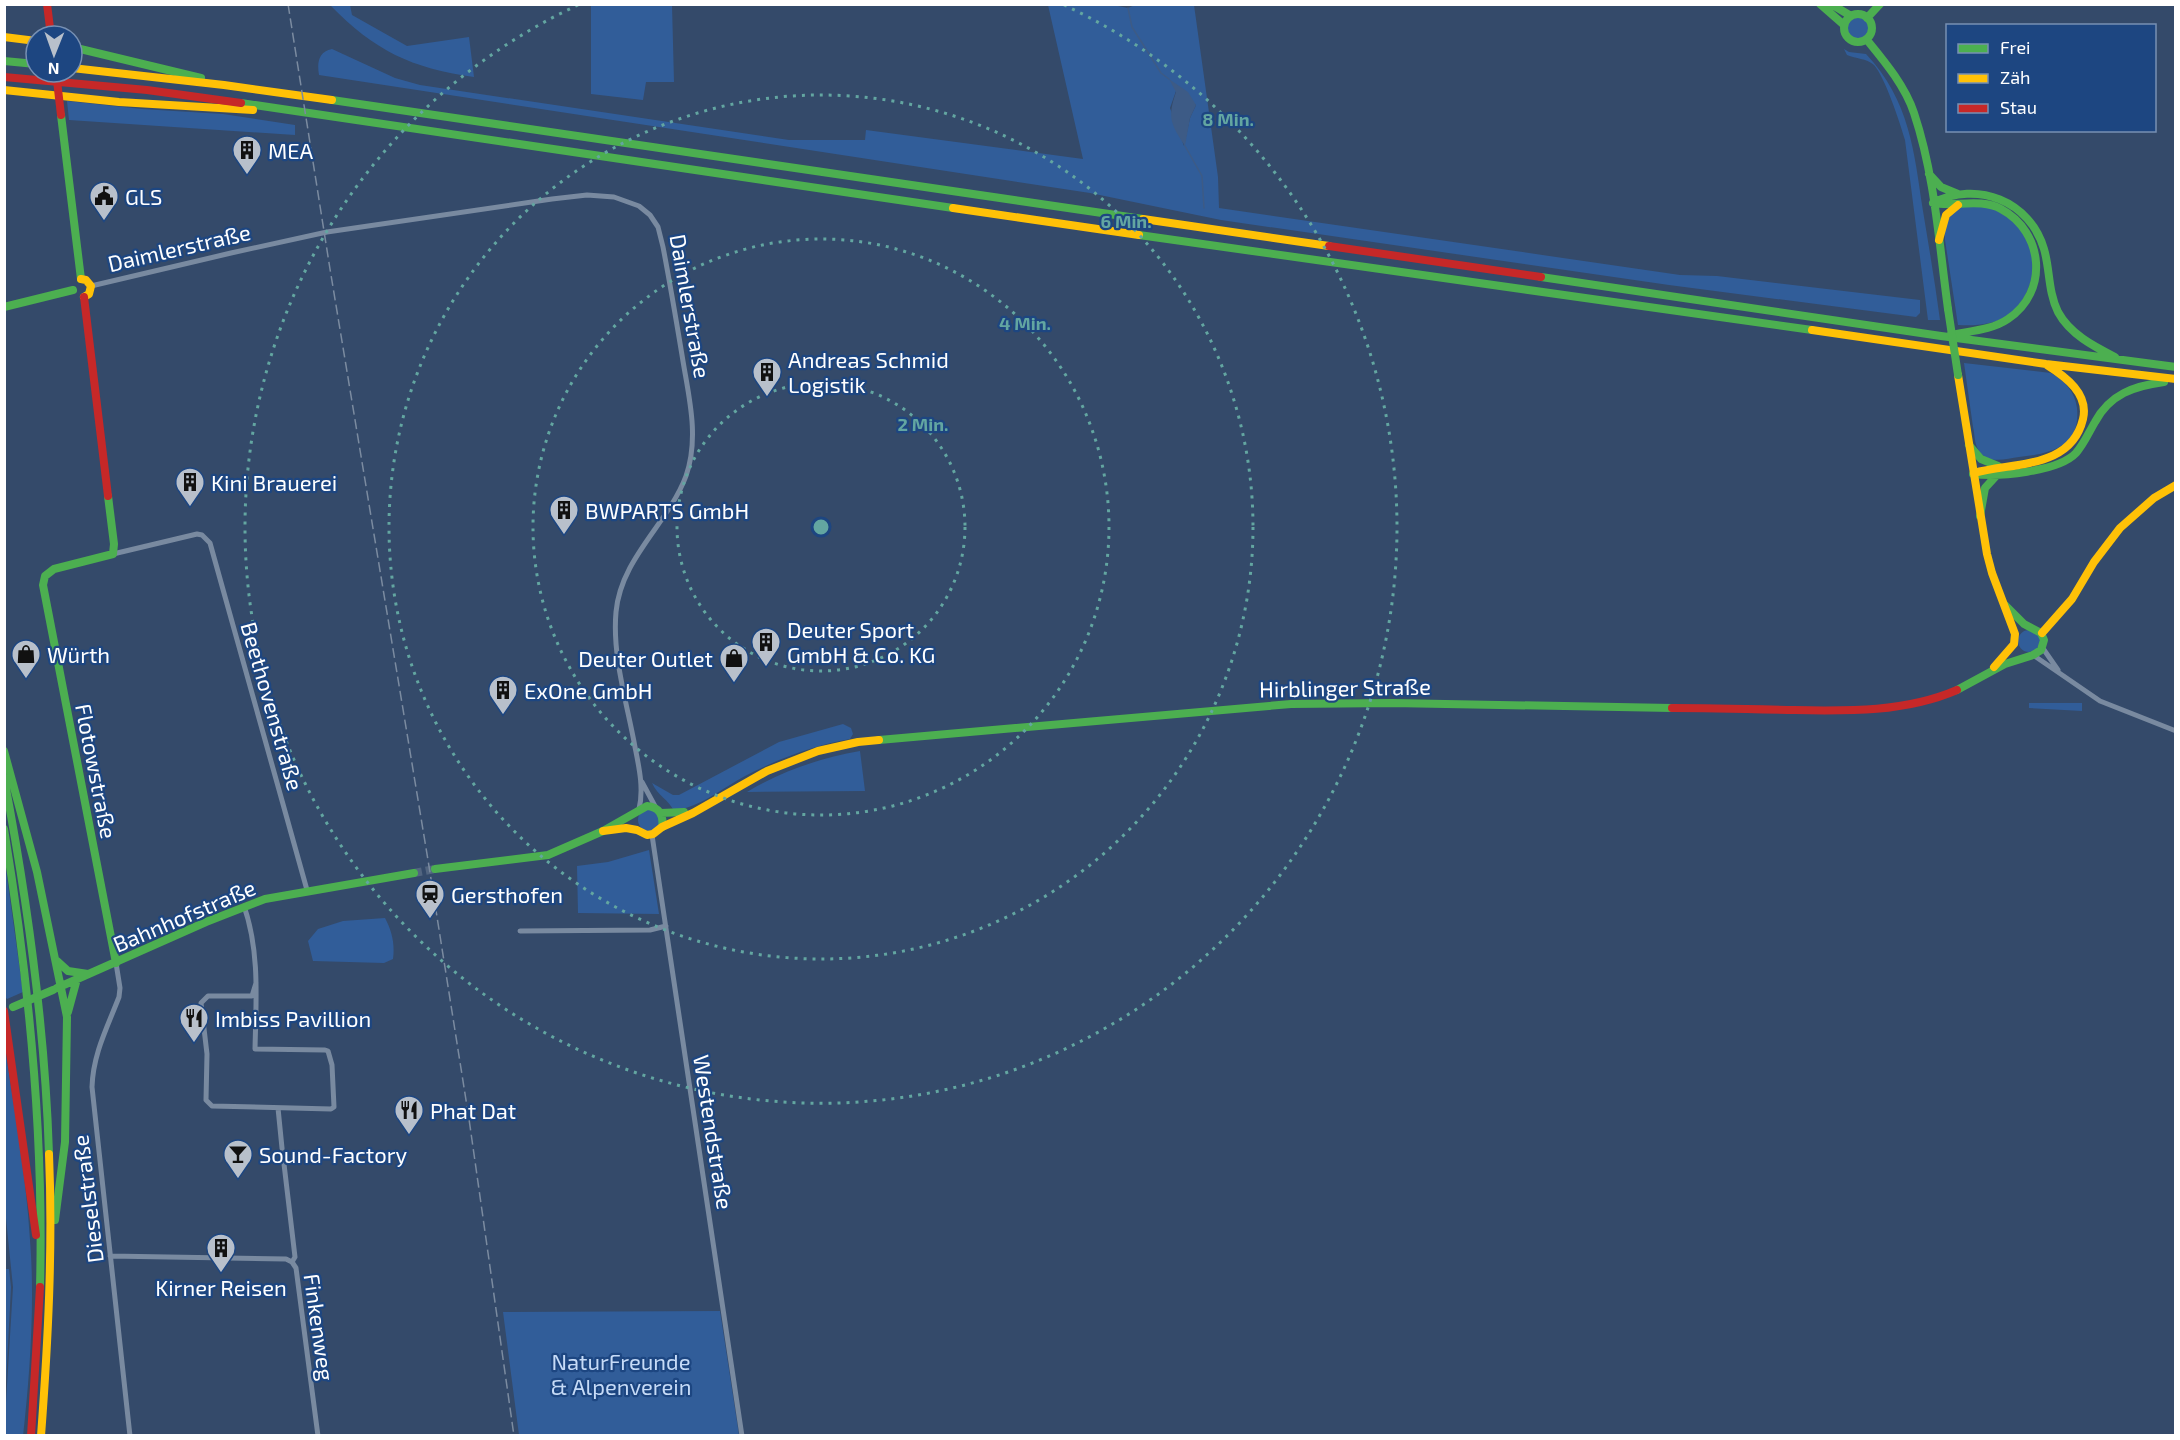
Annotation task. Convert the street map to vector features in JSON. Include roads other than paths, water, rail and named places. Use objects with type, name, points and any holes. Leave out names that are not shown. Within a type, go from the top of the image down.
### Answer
[{"type":"main road","points":[[47,4],[50,24]]},
{"type":"main road","points":[[1820,4],[1844,25]]},
{"type":"main road","points":[[1832,4],[1851,16]]},
{"type":"main road","points":[[1867,18],[1880,4]]},
{"type":"main road","points":[[1859,14],[1867,18],[1872,29],[1867,40],[1858,43],[1849,40],[1844,32],[1844,25],[1851,16],[1859,14]]},
{"type":"main road","points":[[4,37],[24,40]]},
{"type":"main road","points":[[1867,40],[1895,75],[1914,112],[1929,174],[1980,516],[1992,573],[2016,634],[2014,645],[1989,673]]},
{"type":"main road","points":[[84,50],[169,69],[224,85]]},
{"type":"main road","points":[[4,61],[24,63]]},
{"type":"main road","points":[[84,69],[224,85],[591,137],[1941,336],[2175,367]]},
{"type":"main road","points":[[4,76],[147,90],[449,132],[759,180],[2046,364],[2175,380]]},
{"type":"main road","points":[[57,84],[81,279]]},
{"type":"main road","points":[[6,90],[238,111],[279,109]]},
{"type":"main road","points":[[1929,174],[1941,188],[1961,195]]},
{"type":"main road","points":[[1933,203],[1940,199],[1961,195],[1987,194],[2003,198],[2022,211],[2041,239],[2047,262],[2050,289],[2066,324],[2078,336],[2120,359]]},
{"type":"main road","points":[[1933,203],[1941,206],[1976,203],[1995,206],[2023,225],[2036,250],[2037,276],[2029,298],[2010,319],[1989,328],[1941,336]]},
{"type":"main road","points":[[1939,240],[1945,216],[1950,209],[1960,204]]},
{"type":"main road","points":[[81,279],[86,280],[91,286],[89,294],[84,297],[76,295],[73,290],[75,282],[81,279]]},
{"type":"main road","points":[[4,307],[73,290]]},
{"type":"main road","points":[[84,297],[114,544],[113,554]]},
{"type":"main road","points":[[1973,474],[2000,466],[2044,459],[2062,453],[2071,446],[2080,432],[2084,411],[2080,395],[2068,380],[2046,364]]},
{"type":"main road","points":[[1973,474],[1996,476],[2048,467],[2066,461],[2081,447],[2099,413],[2113,398],[2132,387],[2175,380]]},
{"type":"main road","points":[[1969,445],[1979,458],[1987,463],[2000,466]]},
{"type":"main road","points":[[1980,516],[1984,489],[1996,476]]},
{"type":"main road","points":[[2042,633],[2073,599],[2094,562],[2120,528],[2154,498],[2175,485]]},
{"type":"main road","name":"Flotowstraße","points":[[113,554],[54,569],[45,576],[43,585],[116,963]]},
{"type":"main road","points":[[2005,605],[2026,626],[2036,628],[2042,633],[2044,640],[2042,647],[2029,655],[2017,651],[2014,645]]},
{"type":"main road","points":[[2016,634],[2026,626]]},
{"type":"main road","name":"Hirblinger Straße","points":[[603,831],[626,828],[652,835],[662,826],[708,804],[767,771],[818,751],[858,742],[1291,704],[1392,703],[1875,709],[1907,706],[1932,700],[1965,687],[2029,655]]},
{"type":"main road","points":[[4,751],[30,842],[57,961],[67,1017],[64,1158],[50,1243]]},
{"type":"main road","points":[[4,778],[24,886],[41,1023],[47,1114],[50,1243],[47,1346],[41,1436]]},
{"type":"main road","name":"Hirblinger Straße","points":[[435,870],[548,855],[603,831],[647,806],[679,814],[708,804]]},
{"type":"main road","points":[[659,810],[663,820],[662,826]]},
{"type":"main road","points":[[637,812],[634,823],[638,830]]},
{"type":"main road","points":[[4,829],[22,942],[33,1052],[40,1180],[40,1266],[31,1436]]},
{"type":"main road","name":"Bahnhofstraße","points":[[4,1011],[244,906],[307,890],[414,873]]},
{"type":"main road","points":[[57,961],[68,970],[88,974]]},
{"type":"main road","points":[[67,1017],[77,979]]},
{"type":"main road","points":[[4,1011],[40,1266]]},
{"type":"street","name":"Daimlerstraße","points":[[91,286],[295,238],[552,199],[603,195],[632,202],[645,210],[658,227],[662,240],[686,380],[693,439],[686,475],[676,496],[631,564],[618,601],[616,641],[640,778],[641,801],[637,812]]},
{"type":"street","name":"Beethovenstraße","points":[[113,554],[197,534],[207,538],[213,551],[307,890]]},
{"type":"street","points":[[2042,647],[2062,676]]},
{"type":"street","points":[[2029,655],[2084,692],[2114,708],[2174,730]]},
{"type":"street","name":"Daimlerstraße","points":[[640,778],[659,810]]},
{"type":"street","name":"Westendstraße","points":[[652,835],[742,1436]]},
{"type":"street","points":[[244,906],[254,942],[256,984],[255,1049],[324,1050],[328,1052],[334,1107],[331,1109],[212,1106],[206,1100],[207,1054],[201,1003],[208,996],[252,996],[256,984]]},
{"type":"street","points":[[520,931],[650,930],[666,926]]},
{"type":"street","name":"Dieselstraße","points":[[116,963],[119,997],[98,1047],[92,1069],[92,1088],[130,1436]]},
{"type":"street","points":[[278,1108],[282,1148]]},
{"type":"street","points":[[284,1164],[295,1257],[292,1262]]},
{"type":"street","name":"Finkenweg","points":[[110,1256],[286,1259],[292,1262],[296,1268],[318,1436]]},
{"type":"waterway","points":[[1128,8],[1132,27],[1161,73],[1169,79]]},
{"type":"waterway","points":[[1185,146],[1202,176],[1204,208]]},
{"type":"tunnel","points":[[414,873],[435,869]]},
{"type":"tunnel","points":[[282,1148],[284,1164]]},
{"type":"railway","points":[[288,4],[469,1119],[514,1436]]},
{"type":"place","name":"MEA","points":[[247,176]]},
{"type":"place","name":"GLS","points":[[104,222]]},
{"type":"place","name":"Andreas Schmid Logistik","points":[[767,398]]},
{"type":"place","name":"Kini Brauerei","points":[[190,508]]},
{"type":"place","name":"BWPARTS GmbH","points":[[564,536]]},
{"type":"place","name":"Deuter Sport GmbH & Co. KG","points":[[766,668]]},
{"type":"place","name":"Würth","points":[[26,680]]},
{"type":"place","name":"Deuter Outlet","points":[[734,684]]},
{"type":"place","name":"ExOne GmbH","points":[[503,716]]},
{"type":"place","name":"Gersthofen","points":[[430,920]]},
{"type":"place","name":"Imbiss Pavillion","points":[[194,1044]]},
{"type":"place","name":"Phat Dat","points":[[409,1136]]},
{"type":"place","name":"Sound-Factory","points":[[238,1180]]},
{"type":"place","name":"Kirner Reisen","points":[[221,1274]]},
{"type":"park label","name":"NaturFreunde & Alpenverein","points":[[621,1374]]}]
